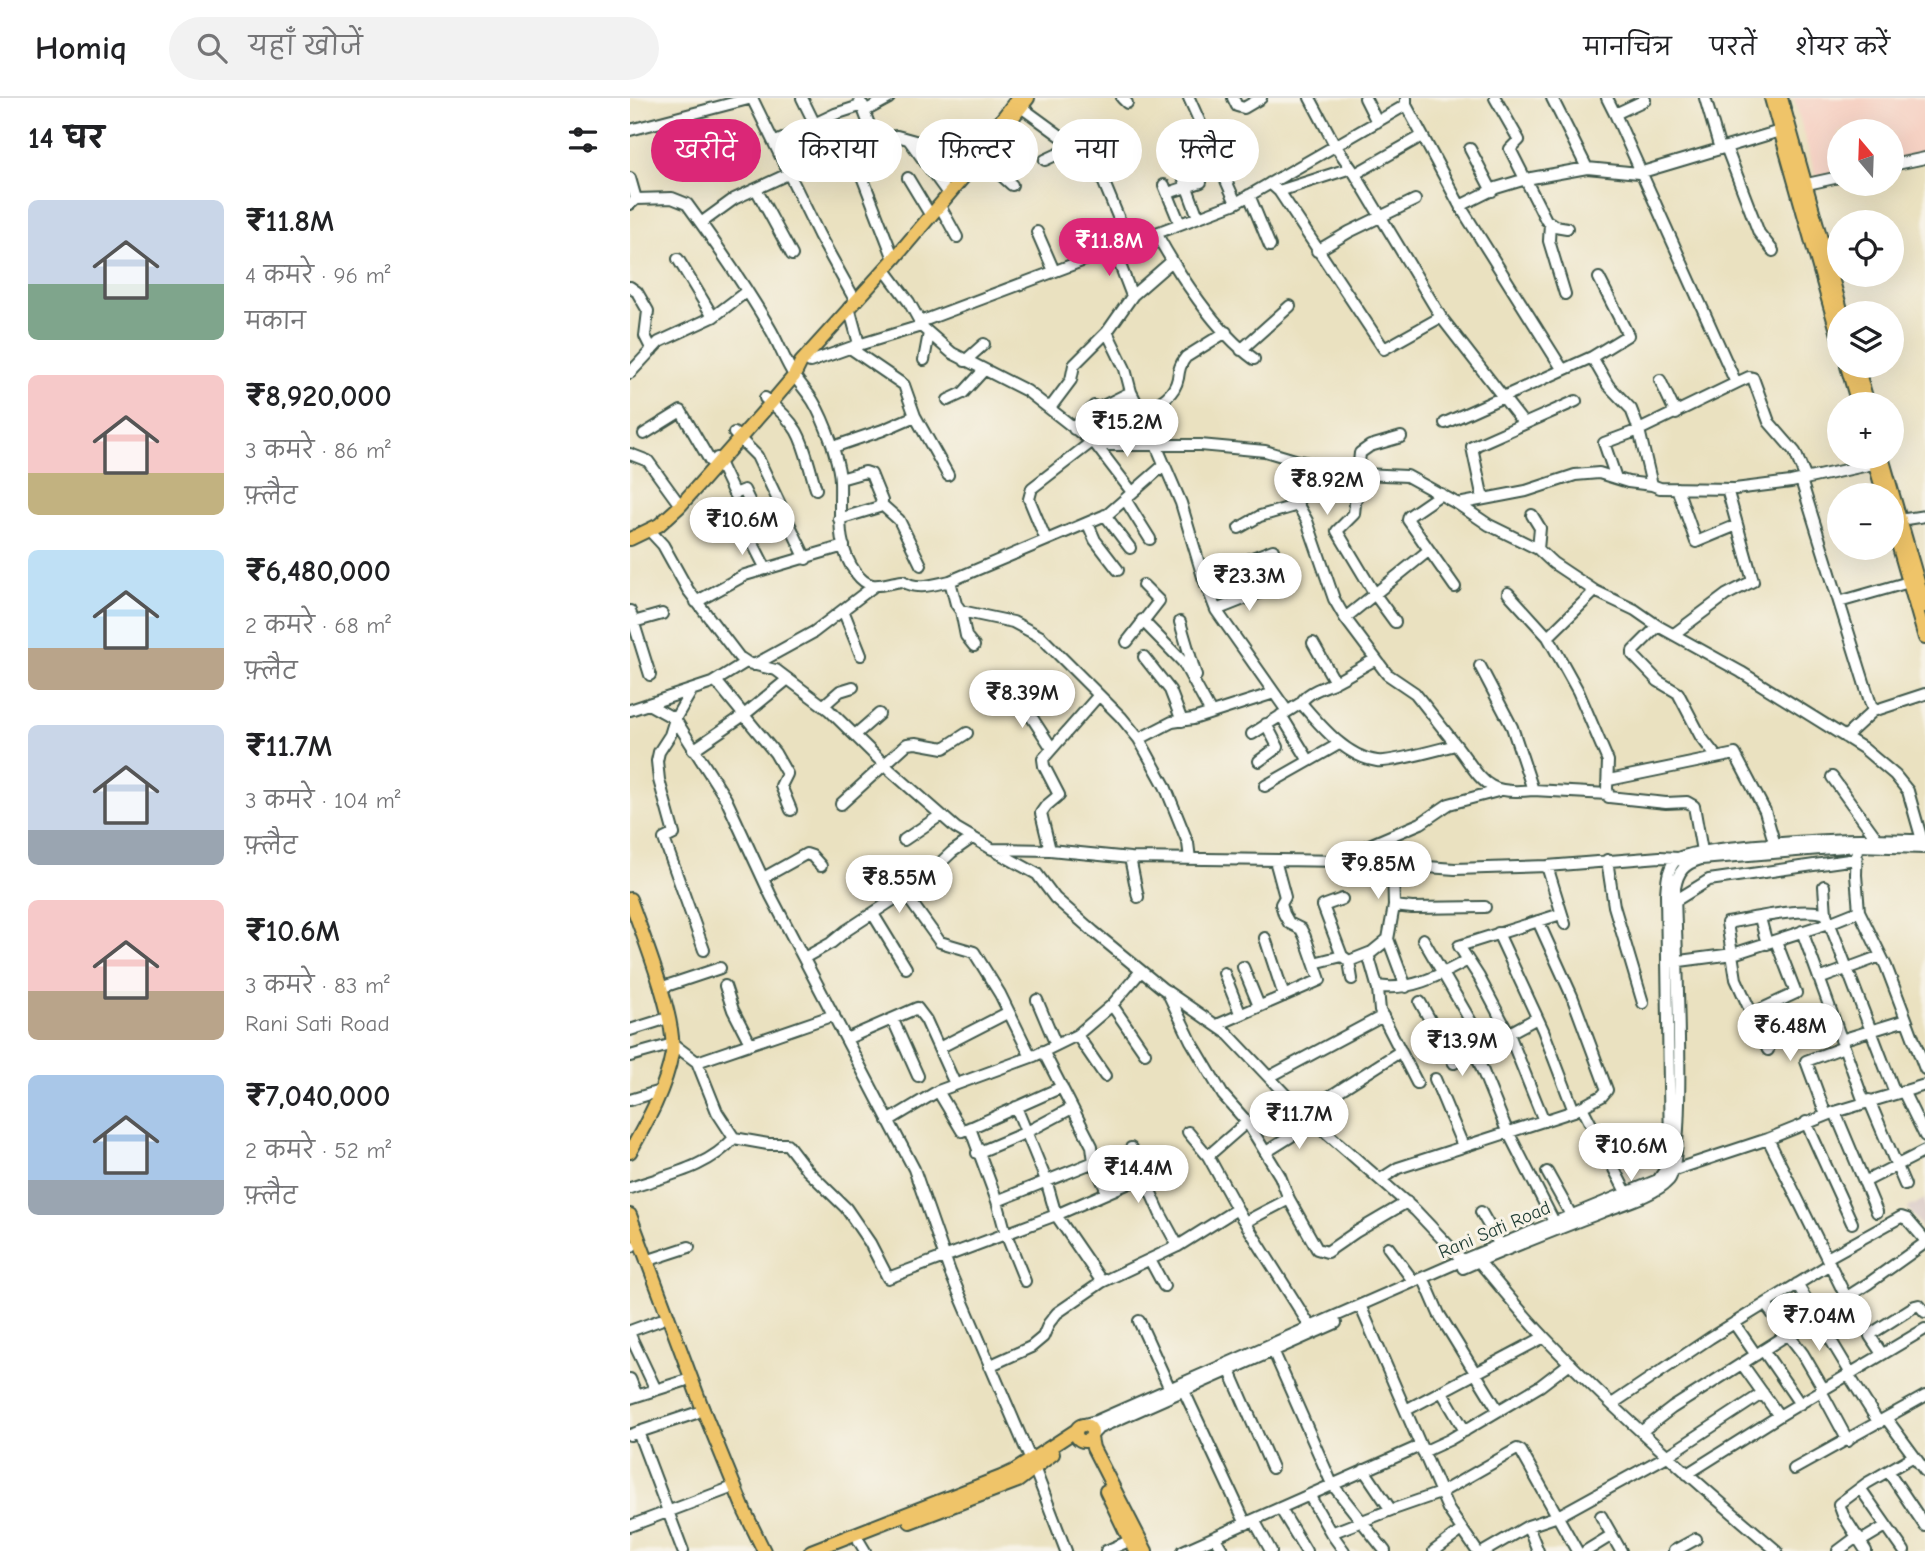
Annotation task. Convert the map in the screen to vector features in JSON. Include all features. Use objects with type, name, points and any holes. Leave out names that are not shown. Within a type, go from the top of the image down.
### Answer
[{"type":"main road","points":[[1771,98],[1838,301]]},
{"type":"main road","points":[[1782,98],[1830,301]]},
{"type":"main road","points":[[1007,119],[1022,101]]},
{"type":"main road","points":[[666,518],[677,501],[894,260],[959,182]]},
{"type":"main road","points":[[630,539],[650,531],[680,506],[715,459]]},
{"type":"main road","points":[[1904,549],[1925,606]]},
{"type":"main road","points":[[1904,560],[1925,638]]},
{"type":"main road","points":[[631,906],[660,988],[673,1044],[660,1091],[632,1143]]},
{"type":"main road","points":[[630,1215],[745,1512],[764,1551]]},
{"type":"main road","points":[[631,1245],[696,1413],[757,1551]]},
{"type":"main road","points":[[811,1551],[1032,1466],[1083,1435]]},
{"type":"main road","points":[[1083,1435],[1132,1546]]},
{"type":"main road","points":[[1083,1435],[1093,1448],[1146,1551]]},
{"type":"main road","points":[[831,1551],[862,1546],[1000,1490],[1018,1481],[1032,1466]]},
{"type":"street","points":[[630,130],[752,98],[774,143]]},
{"type":"street","points":[[802,98],[812,119]]},
{"type":"street","points":[[827,119],[889,98]]},
{"type":"street","points":[[1189,98],[1236,203]]},
{"type":"street","points":[[1233,98],[1237,106],[1244,108],[1261,98]]},
{"type":"street","points":[[1310,98],[1335,145],[1441,317],[1524,424]]},
{"type":"street","points":[[1365,98],[1377,122]]},
{"type":"street","points":[[1495,98],[1519,140],[1510,149],[1542,213],[1550,223],[1567,228]]},
{"type":"street","points":[[1552,98],[1587,168]]},
{"type":"street","points":[[1607,98],[1736,383]]},
{"type":"street","points":[[1705,98],[1759,233],[1773,251]]},
{"type":"street","points":[[1615,114],[1647,99]]},
{"type":"street","points":[[1022,101],[1052,126]]},
{"type":"street","points":[[799,367],[855,346],[923,327],[1054,271],[1236,203],[1377,122],[1406,102],[1460,205],[1563,370]]},
{"type":"street","points":[[1460,205],[1526,179],[1587,168],[1639,173],[1780,131]]},
{"type":"street","points":[[1279,191],[1353,171],[1422,136]]},
{"type":"street","points":[[902,138],[916,142]]},
{"type":"street","points":[[909,140],[945,200],[957,237]]},
{"type":"street","points":[[1470,149],[1492,191]]},
{"type":"street","points":[[1045,160],[1052,157]]},
{"type":"street","points":[[1313,158],[1322,178]]},
{"type":"street","points":[[1904,162],[1925,158]]},
{"type":"street","points":[[630,178],[633,202],[672,198],[687,204],[772,332],[799,367],[833,447],[840,479],[839,519],[844,546],[855,572],[865,583],[874,586]]},
{"type":"street","points":[[908,178],[931,216]]},
{"type":"street","points":[[1801,185],[1827,180]]},
{"type":"street","points":[[701,223],[734,199],[775,181]]},
{"type":"street","points":[[794,182],[852,304],[855,346],[901,382],[915,415],[948,475]]},
{"type":"street","points":[[864,182],[894,260]]},
{"type":"street","points":[[1102,182],[1129,243]]},
{"type":"street","points":[[1185,182],[1198,217]]},
{"type":"street","points":[[1180,224],[1166,189],[1201,182]]},
{"type":"street","points":[[1270,183],[1279,191],[1384,349],[1441,317]]},
{"type":"street","points":[[756,189],[792,255]]},
{"type":"street","points":[[1249,195],[1270,246]]},
{"type":"street","points":[[1317,251],[1379,216],[1415,200]]},
{"type":"street","points":[[1550,223],[1549,241],[1565,294]]},
{"type":"street","points":[[1037,232],[1054,271]]},
{"type":"street","points":[[1156,233],[1192,291],[1241,350],[1254,359]]},
{"type":"street","points":[[1114,249],[1132,296]]},
{"type":"street","points":[[678,259],[713,317]]},
{"type":"street","points":[[1050,408],[1071,380],[1074,365],[1107,332],[1132,296],[1172,261]]},
{"type":"street","points":[[885,270],[909,302],[923,327],[952,353],[1003,377],[1050,408],[1094,445],[1129,496],[1150,539]]},
{"type":"street","points":[[1445,423],[1592,358],[1628,335],[1599,278]]},
{"type":"street","points":[[630,287],[637,292],[648,311],[645,335],[652,350]]},
{"type":"street","points":[[630,373],[659,342],[713,317],[747,292]]},
{"type":"street","points":[[1241,350],[1290,306]]},
{"type":"street","points":[[923,327],[924,360]]},
{"type":"street","points":[[1107,332],[1125,369],[1130,392],[1188,522],[1203,577],[1216,610],[1274,693],[1308,761]]},
{"type":"street","points":[[1141,412],[1167,398],[1176,383],[1181,363],[1186,358],[1226,332]]},
{"type":"street","points":[[965,361],[984,344]]},
{"type":"street","points":[[1592,358],[1608,385],[1631,409],[1639,430],[1652,485]]},
{"type":"street","points":[[948,400],[963,393],[984,370]]},
{"type":"street","points":[[1616,478],[1604,443],[1676,414],[1749,377],[1753,378],[1769,422],[1795,452],[1873,711]]},
{"type":"street","points":[[1660,380],[1676,414]]},
{"type":"street","points":[[1046,540],[1029,494],[1032,488],[1094,445],[1112,426],[1101,411],[1102,405],[1130,392]]},
{"type":"street","points":[[768,401],[798,430],[816,489]]},
{"type":"street","points":[[1483,499],[1472,447],[1576,401]]},
{"type":"street","points":[[1074,429],[1094,406]]},
{"type":"street","points":[[643,434],[681,411],[715,459],[734,494],[744,490],[753,509]]},
{"type":"street","points":[[833,447],[883,430],[915,415]]},
{"type":"street","points":[[737,436],[757,456],[806,559]]},
{"type":"street","points":[[1395,622],[1337,531],[1354,514],[1360,453],[1364,449],[1401,437]]},
{"type":"street","points":[[1094,445],[1200,445],[1265,451],[1358,473],[1407,476],[1458,504],[1489,525],[1538,549],[1553,564],[1595,591],[1635,610],[1658,626],[1741,672],[1882,763],[1908,790],[1924,843]]},
{"type":"street","points":[[630,454],[649,461],[677,501]]},
{"type":"street","points":[[1296,460],[1294,493],[1307,521],[1334,598],[1345,618],[1391,678],[1415,693],[1485,783],[1498,791]]},
{"type":"street","points":[[630,710],[716,681],[804,638],[874,586],[903,580],[908,584],[924,587],[950,581],[1088,524],[1105,515],[1164,466]]},
{"type":"street","points":[[1458,504],[1526,491],[1575,475],[1600,473],[1652,485],[1727,489],[1803,479],[1842,469]]},
{"type":"street","points":[[840,479],[865,472],[871,474],[882,499],[881,504]]},
{"type":"street","points":[[1677,488],[1696,542],[1737,525]]},
{"type":"street","points":[[1674,634],[1726,595],[1754,581],[1727,489]]},
{"type":"street","points":[[1441,494],[1409,516],[1408,520],[1455,587]]},
{"type":"street","points":[[839,519],[881,504]]},
{"type":"street","points":[[881,504],[899,520],[921,565]]},
{"type":"street","points":[[1239,528],[1260,516],[1298,505]]},
{"type":"street","points":[[1105,515],[1130,548]]},
{"type":"street","points":[[1532,515],[1540,528],[1538,549]]},
{"type":"street","points":[[1904,520],[1925,516]]},
{"type":"street","points":[[1088,524],[1095,540],[1118,569]]},
{"type":"street","points":[[746,530],[766,569]]},
{"type":"street","points":[[650,531],[663,545],[696,602],[739,657],[776,670],[823,706],[941,815],[972,838],[1037,874],[1055,898],[1141,971],[1217,1025],[1304,1113],[1407,1202],[1465,1263]]},
{"type":"street","points":[[696,602],[745,575],[844,546]]},
{"type":"street","points":[[1203,577],[1272,550]]},
{"type":"street","points":[[1345,618],[1376,596],[1428,551]]},
{"type":"street","points":[[950,581],[961,611],[966,636],[974,646]]},
{"type":"street","points":[[1839,601],[1909,582]]},
{"type":"street","points":[[1126,642],[1159,599],[1143,585]]},
{"type":"street","points":[[1216,610],[1269,589]]},
{"type":"street","points":[[1548,637],[1595,591]]},
{"type":"street","points":[[1508,593],[1548,637],[1586,709],[1608,761],[1608,794]]},
{"type":"street","points":[[843,610],[861,655]]},
{"type":"street","points":[[961,611],[1013,622],[1041,637],[1121,717],[1139,739],[1165,786],[1188,843],[1190,859]]},
{"type":"street","points":[[650,675],[631,618],[662,614]]},
{"type":"street","points":[[1142,620],[1178,655],[1211,713]]},
{"type":"street","points":[[1180,622],[1199,689]]},
{"type":"street","points":[[1658,626],[1633,654],[1658,681],[1678,693],[1701,737],[1716,757]]},
{"type":"street","points":[[1312,643],[1335,682]]},
{"type":"street","points":[[1144,657],[1170,690],[1182,721]]},
{"type":"street","points":[[1252,734],[1301,703],[1320,687],[1335,682],[1376,659]]},
{"type":"street","points":[[1480,666],[1512,727],[1533,790]]},
{"type":"street","points":[[693,750],[744,715],[788,679]]},
{"type":"street","points":[[716,681],[775,753],[785,770],[787,775],[781,786],[790,810]]},
{"type":"street","points":[[823,706],[840,691],[853,687]]},
{"type":"street","points":[[692,690],[675,719],[657,761],[659,780],[674,834],[664,839],[704,950]]},
{"type":"street","points":[[1139,739],[1169,723],[1274,693]]},
{"type":"street","points":[[1845,737],[1873,711],[1925,694]]},
{"type":"street","points":[[1050,850],[1041,813],[1059,795],[1043,759],[1099,695]]},
{"type":"street","points":[[1018,696],[1051,747]]},
{"type":"street","points":[[1301,703],[1339,744],[1375,761],[1456,745]]},
{"type":"street","points":[[648,704],[675,719],[726,799],[762,878],[914,1169],[945,1257],[1066,1551]]},
{"type":"street","points":[[855,735],[879,714]]},
{"type":"street","points":[[1259,761],[1278,747],[1266,724]]},
{"type":"street","points":[[841,804],[907,744],[944,748],[967,733]]},
{"type":"street","points":[[1265,786],[1339,744]]},
{"type":"street","points":[[1609,780],[1676,768],[1732,754],[1738,757],[1765,811],[1774,845]]},
{"type":"street","points":[[1832,777],[1877,839]]},
{"type":"street","points":[[1345,861],[1360,849],[1420,823],[1450,804],[1498,791],[1533,790],[1608,794],[1609,797],[1666,803],[1687,802],[1694,806],[1702,851]]},
{"type":"street","points":[[904,841],[941,815]]},
{"type":"street","points":[[804,958],[831,943],[904,892],[972,838]]},
{"type":"street","points":[[992,849],[1050,850],[1130,858],[1345,861],[1455,869],[1547,866],[1607,860],[1682,861],[1877,839],[1924,843]]},
{"type":"street","points":[[1856,842],[1860,911],[1881,956],[1925,1069]]},
{"type":"street","points":[[1671,963],[1677,877],[1687,853],[1774,845],[1924,843]]},
{"type":"street","points":[[762,878],[806,854],[812,856],[821,866]]},
{"type":"street","points":[[1130,858],[1138,897]]},
{"type":"street","points":[[1675,901],[1709,880],[1856,859]]},
{"type":"street","points":[[1217,1025],[1320,980],[1301,929],[1289,923],[1283,914],[1281,904],[1285,897],[1275,860]]},
{"type":"street","points":[[1607,860],[1614,906],[1643,1003]]},
{"type":"street","points":[[1083,1435],[1230,1371],[1361,1308],[1426,1284],[1465,1263],[1628,1197],[1663,1186],[1674,1170],[1679,1054],[1667,881],[1671,867],[1682,861]]},
{"type":"street","points":[[1393,866],[1394,906],[1388,939],[1406,987]]},
{"type":"street","points":[[1544,1121],[1508,1032],[1460,946],[1538,920],[1563,919],[1547,866]]},
{"type":"street","points":[[1824,886],[1828,919],[1872,1031],[1899,1092],[1925,1136]]},
{"type":"street","points":[[904,892],[940,942],[974,951],[1031,1057]]},
{"type":"street","points":[[1342,899],[1323,906],[1352,979]]},
{"type":"street","points":[[1394,906],[1485,907]]},
{"type":"street","points":[[1768,1050],[1736,979],[1727,923],[1819,911],[1828,919]]},
{"type":"street","points":[[1671,963],[1733,954],[1802,931],[1828,919],[1860,911]]},
{"type":"street","points":[[873,914],[906,968]]},
{"type":"street","points":[[1751,1013],[1796,993],[1760,918]]},
{"type":"street","points":[[1381,1179],[1398,1168],[1509,1134],[1578,1109],[1602,1096],[1607,1090],[1572,996],[1538,920]]},
{"type":"street","points":[[1802,931],[1866,1101],[1905,1185]]},
{"type":"street","points":[[1498,933],[1578,1109],[1628,1197]]},
{"type":"street","points":[[1265,938],[1284,996]]},
{"type":"street","points":[[1314,962],[1368,954],[1388,939]]},
{"type":"street","points":[[1423,939],[1480,1049],[1509,1134],[1554,1222]]},
{"type":"street","points":[[1368,954],[1383,1016],[1417,1083]]},
{"type":"street","points":[[1819,979],[1881,956]]},
{"type":"street","points":[[1377,986],[1393,989],[1406,987],[1442,974],[1468,960]]},
{"type":"street","points":[[1243,967],[1259,1006]]},
{"type":"street","points":[[660,988],[720,968]]},
{"type":"street","points":[[888,1121],[939,1091],[1031,1057],[1077,1035],[1112,1005],[1141,971]]},
{"type":"street","points":[[1224,973],[1240,1013]]},
{"type":"street","points":[[725,986],[733,1010],[750,1043]]},
{"type":"street","points":[[1167,991],[1191,1041],[1223,1095],[1247,1122],[1280,1175],[1289,1199],[1317,1249],[1323,1253],[1407,1202]]},
{"type":"street","points":[[1037,1000],[1056,1045]]},
{"type":"street","points":[[1420,1002],[1452,1063],[1457,1063],[1537,1018]]},
{"type":"street","points":[[1112,1005],[1144,1053]]},
{"type":"street","points":[[846,1039],[917,1008],[926,1020],[955,1084]]},
{"type":"street","points":[[939,1048],[1009,1012]]},
{"type":"street","points":[[697,1062],[834,1015]]},
{"type":"street","points":[[1269,1077],[1383,1016]]},
{"type":"street","points":[[630,1030],[668,1018]]},
{"type":"street","points":[[893,1020],[918,1076]]},
{"type":"street","points":[[1877,1212],[1806,1061],[1872,1031],[1906,1020]]},
{"type":"street","points":[[1077,1035],[1105,1076]]},
{"type":"street","points":[[630,1056],[673,1044],[697,1062],[718,1112],[734,1138],[768,1144],[787,1144],[807,1170],[846,1208],[870,1243],[888,1278],[1056,1215],[1143,1177]]},
{"type":"street","points":[[1043,1051],[1092,1146],[1094,1162],[1107,1192]]},
{"type":"street","points":[[1304,1113],[1401,1051]]},
{"type":"street","points":[[1435,1079],[1463,1146]]},
{"type":"street","points":[[1674,1170],[1768,1139],[1830,1113],[1925,1085]]},
{"type":"street","points":[[939,1091],[962,1130],[1062,1087]]},
{"type":"street","points":[[630,1100],[660,1091]]},
{"type":"street","points":[[1016,1107],[1046,1180],[1056,1215],[1102,1282]]},
{"type":"street","points":[[977,1153],[1027,1132],[1072,1108]]},
{"type":"street","points":[[1208,1156],[1247,1122]]},
{"type":"street","points":[[1266,1152],[1314,1122]]},
{"type":"street","points":[[1806,1122],[1852,1223]]},
{"type":"street","points":[[971,1127],[977,1153],[1025,1281]]},
{"type":"street","points":[[1188,1132],[1208,1156],[1237,1209],[1310,1326]]},
{"type":"street","points":[[630,1188],[702,1164],[723,1150],[734,1138]]},
{"type":"street","points":[[1768,1139],[1846,1297]]},
{"type":"street","points":[[1131,1148],[1178,1245]]},
{"type":"street","name":"Rani Sati Road","points":[[1477,1258],[1500,1245],[1571,1215],[1628,1197],[1664,1174],[1674,1148]]},
{"type":"street","points":[[1864,1182],[1925,1151]]},
{"type":"street","points":[[997,1201],[1094,1162]]},
{"type":"street","points":[[1547,1172],[1571,1215]]},
{"type":"street","points":[[1245,1222],[1289,1199]]},
{"type":"street","points":[[989,1366],[1031,1348],[1043,1337],[1057,1313],[1102,1282],[1178,1245],[1237,1209]]},
{"type":"street","points":[[1481,1212],[1500,1245]]},
{"type":"street","points":[[1612,1404],[1829,1261],[1901,1217],[1907,1219],[1925,1241],[1869,1283],[1672,1408],[1642,1431]]},
{"type":"street","points":[[646,1261],[689,1247]]},
{"type":"street","points":[[1388,1247],[1414,1282]]},
{"type":"street","points":[[1477,1258],[1544,1337],[1570,1363],[1667,1456],[1777,1551]]},
{"type":"street","points":[[1150,1260],[1164,1286]]},
{"type":"street","name":"Rani Sati Road","points":[[1083,1435],[1170,1389],[1272,1349],[1310,1326],[1361,1308],[1414,1282],[1465,1263]]},
{"type":"street","points":[[1426,1284],[1439,1314],[1498,1410]]},
{"type":"street","points":[[1797,1284],[1849,1373],[1883,1420],[1921,1464],[1888,1471],[1839,1504],[1861,1543]]},
{"type":"street","points":[[1765,1304],[1803,1354],[1848,1441]]},
{"type":"street","points":[[1882,1354],[1870,1336],[1874,1332],[1914,1306],[1919,1305],[1925,1312]]},
{"type":"street","points":[[1361,1308],[1440,1493],[1477,1551]]},
{"type":"street","points":[[656,1390],[630,1333],[660,1320]]},
{"type":"street","points":[[1139,1321],[1170,1389]]},
{"type":"street","points":[[1734,1323],[1800,1404]]},
{"type":"street","points":[[1687,1474],[1925,1329]]},
{"type":"street","points":[[1406,1410],[1544,1337]]},
{"type":"street","points":[[1272,1349],[1332,1484],[1385,1551]]},
{"type":"street","points":[[1183,1551],[1364,1470],[1465,1431],[1540,1385],[1570,1363]]},
{"type":"street","points":[[1742,1364],[1779,1416]]},
{"type":"street","points":[[1230,1371],[1272,1468]]},
{"type":"street","points":[[630,1379],[633,1397],[684,1381]]},
{"type":"street","points":[[1184,1391],[1250,1522],[1271,1551]]},
{"type":"street","points":[[1442,1392],[1465,1431]]},
{"type":"street","points":[[1485,1551],[1528,1526],[1559,1516],[1667,1456],[1763,1393]]},
{"type":"street","points":[[1794,1469],[1925,1396]]},
{"type":"street","points":[[683,1551],[634,1433],[696,1413]]},
{"type":"street","points":[[1331,1534],[1440,1493],[1517,1449],[1521,1451],[1577,1551]]},
{"type":"street","points":[[1364,1470],[1391,1510]]},
{"type":"street","points":[[1888,1471],[1925,1526]]},
{"type":"street","points":[[1860,1488],[1904,1551]]},
{"type":"street","points":[[630,1526],[728,1489]]},
{"type":"street","points":[[1309,1494],[1331,1534],[1344,1551]]},
{"type":"street","points":[[1280,1508],[1306,1551]]},
{"type":"street","points":[[1601,1516],[1621,1551]]},
{"type":"street","points":[[1528,1526],[1538,1551]]},
{"type":"street","points":[[1839,1551],[1861,1543],[1886,1526]]},
{"type":"street","points":[[1434,1551],[1462,1530]]},
{"type":"street","points":[[1586,1551],[1612,1535]]},
{"type":"street","points":[[1215,1538],[1223,1551]]},
{"type":"street","points":[[1674,1551],[1696,1539]]},
{"type":"street","points":[[1106,1551],[1132,1546]]},
{"type":"shaded area","points":[[1794,98],[1925,98],[1925,158],[1904,162],[1904,119],[1827,119],[1827,179],[1817,181]]},
{"type":"shaded area","points":[[1925,1199],[1925,1232],[1908,1208]]}]
